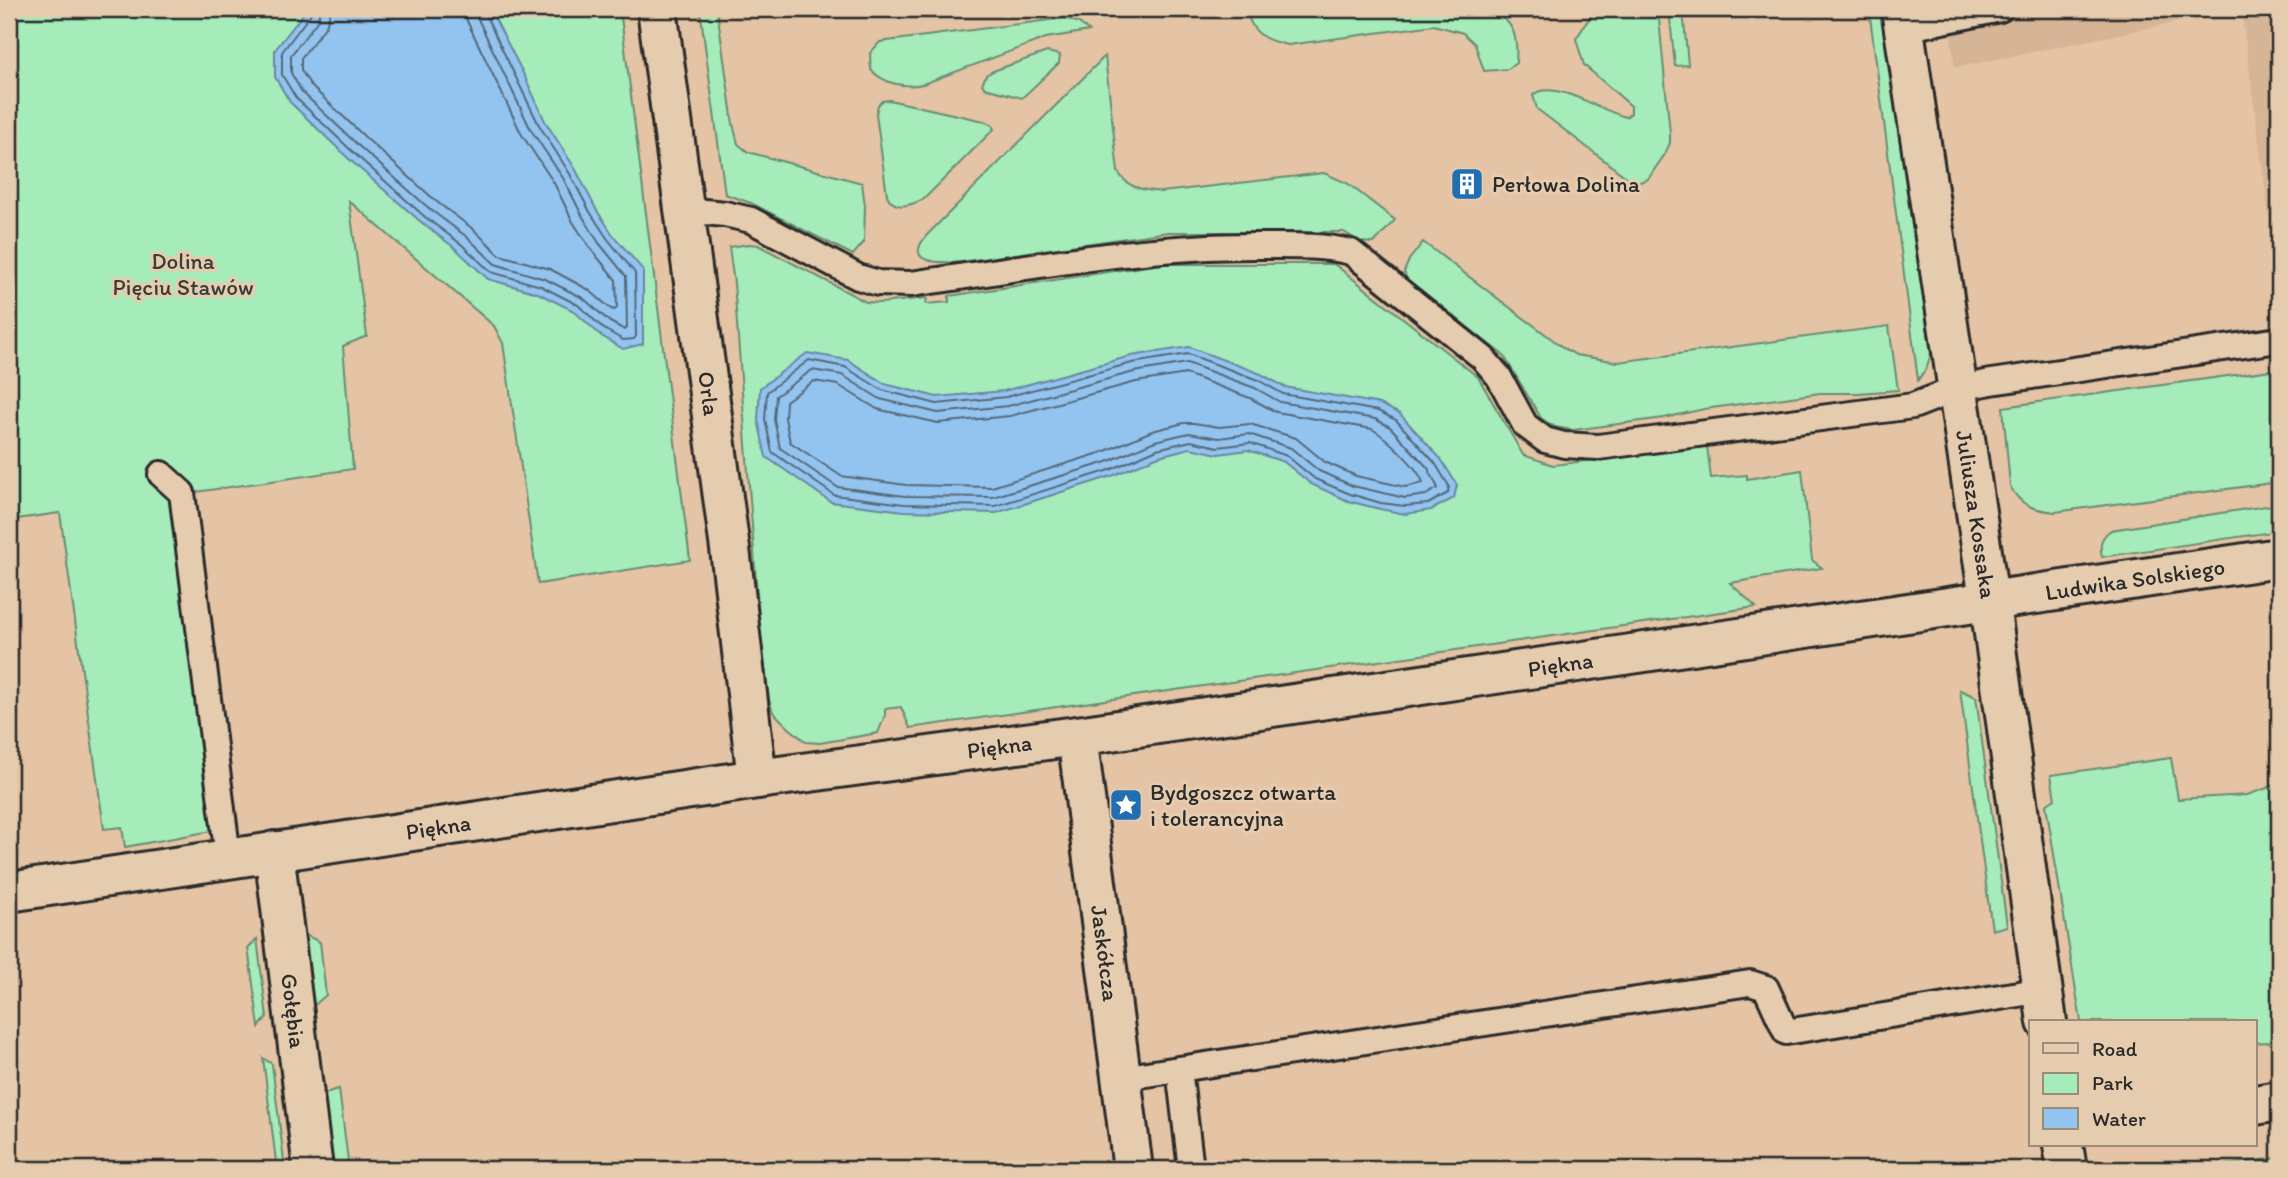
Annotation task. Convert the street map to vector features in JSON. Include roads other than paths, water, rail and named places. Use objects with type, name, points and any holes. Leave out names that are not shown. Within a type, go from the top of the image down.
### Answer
[{"type":"street","name":"Orla","points":[[657,9],[730,549],[757,779]]},
{"type":"street","name":"Juliusza Kossaka","points":[[1903,19],[1959,388],[1970,482],[1990,601],[2045,1006]]},
{"type":"street","name":"Ludwika Solskiego","points":[[1990,601],[2279,558]]},
{"type":"street","name":"Piękna","points":[[9,892],[757,779],[1077,736],[1990,601]]},
{"type":"street","name":"Jaskółcza","points":[[1077,736],[1133,1169]]},
{"type":"street","name":"Gołębia","points":[[274,851],[313,1169]]},
{"type":"street","points":[[2256,1105],[2279,1101]]},
{"type":"street","points":[[2063,1146],[2067,1169]]},
{"type":"lane","points":[[1903,19],[2000,9]]},
{"type":"lane","points":[[684,210],[751,220],[835,266],[878,283],[910,284],[1171,248],[1328,246],[1351,252],[1483,358],[1499,377],[1525,425],[1545,440],[1598,447],[1913,407],[1959,388],[2279,340]]},
{"type":"lane","points":[[161,474],[182,494],[228,857]]},
{"type":"lane","points":[[1121,1078],[1750,983],[1766,988],[1786,1032],[2045,1006]]},
{"type":"lane","points":[[1179,1069],[1191,1169]]},
{"type":"water","points":[[307,9],[490,9],[545,121],[576,170],[596,209],[613,235],[643,270],[643,344],[623,349],[600,335],[574,311],[538,293],[488,279],[350,160],[290,102],[275,77],[275,50]]},
{"type":"water","points":[[1189,347],[1261,374],[1285,387],[1380,404],[1400,414],[1441,459],[1457,485],[1454,498],[1431,510],[1405,514],[1348,501],[1311,484],[1284,462],[1248,450],[1218,454],[1190,448],[1159,456],[1112,476],[996,513],[904,511],[831,502],[766,457],[758,420],[760,388],[807,353],[848,360],[885,384],[937,397],[1004,391],[1131,356]]},
{"type":"place","name":"Perłowa Dolina","points":[[1467,184]]},
{"type":"place","name":"Bydgoszcz otwarta i tolerancyjna","points":[[1126,805]]},
{"type":"park label","name":"Dolina Pięciu Stawów","points":[[183,274]]}]
